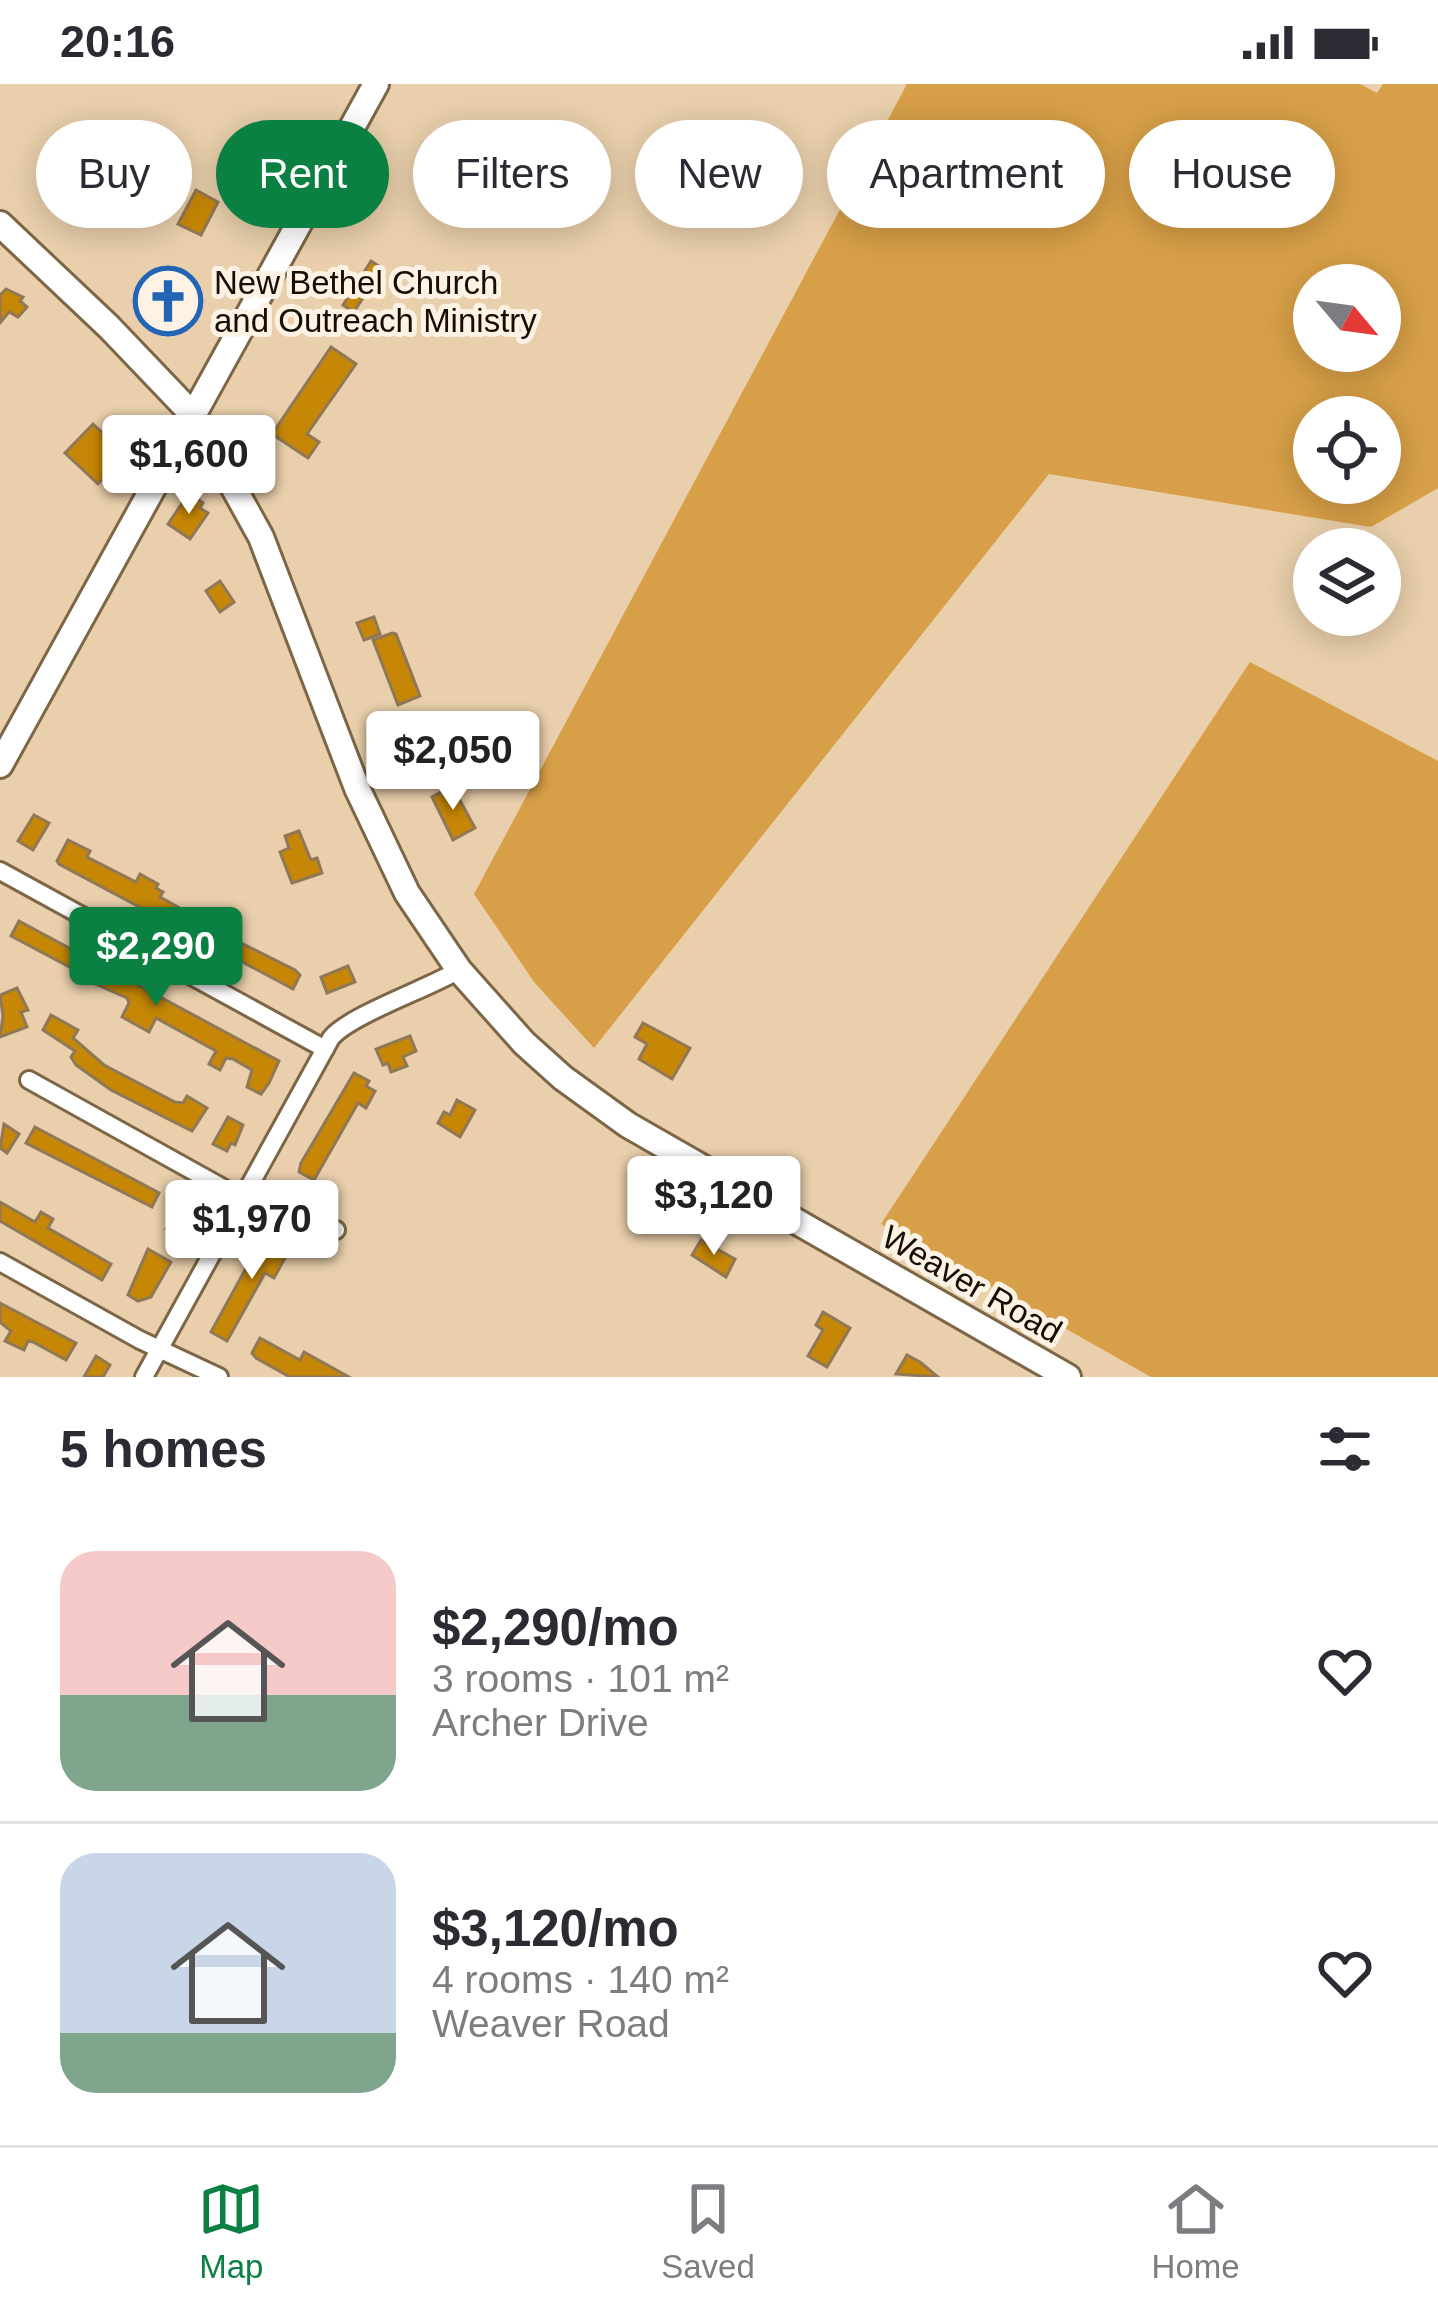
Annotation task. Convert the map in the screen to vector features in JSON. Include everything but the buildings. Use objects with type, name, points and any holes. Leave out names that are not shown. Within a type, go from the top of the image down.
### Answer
[{"type":"main road","points":[[0,765],[376,84]]},
{"type":"main road","name":"Weaver Road","points":[[0,224],[194,416],[261,537],[357,788],[407,893],[459,970],[524,1042],[591,1100],[1068,1377]]},
{"type":"street","points":[[0,871],[325,1049]]},
{"type":"street","points":[[144,1377],[325,1049],[349,1022],[411,997],[459,970]]},
{"type":"street","points":[[29,1080],[247,1191],[336,1230]]},
{"type":"street","points":[[0,1262],[219,1377]]},
{"type":"shaded area","points":[[907,84],[1360,84],[1377,93],[1383,84],[1438,84],[1438,488],[1371,527],[1049,474],[594,1048],[534,982],[474,894],[830,228],[1105,228],[1105,120],[888,120]]},
{"type":"shaded area","points":[[1250,662],[1438,761],[1438,1377],[1151,1377],[881,1224]]},
{"type":"place","name":"New Bethel Church and Outreach Ministry","points":[[168,301]]}]
